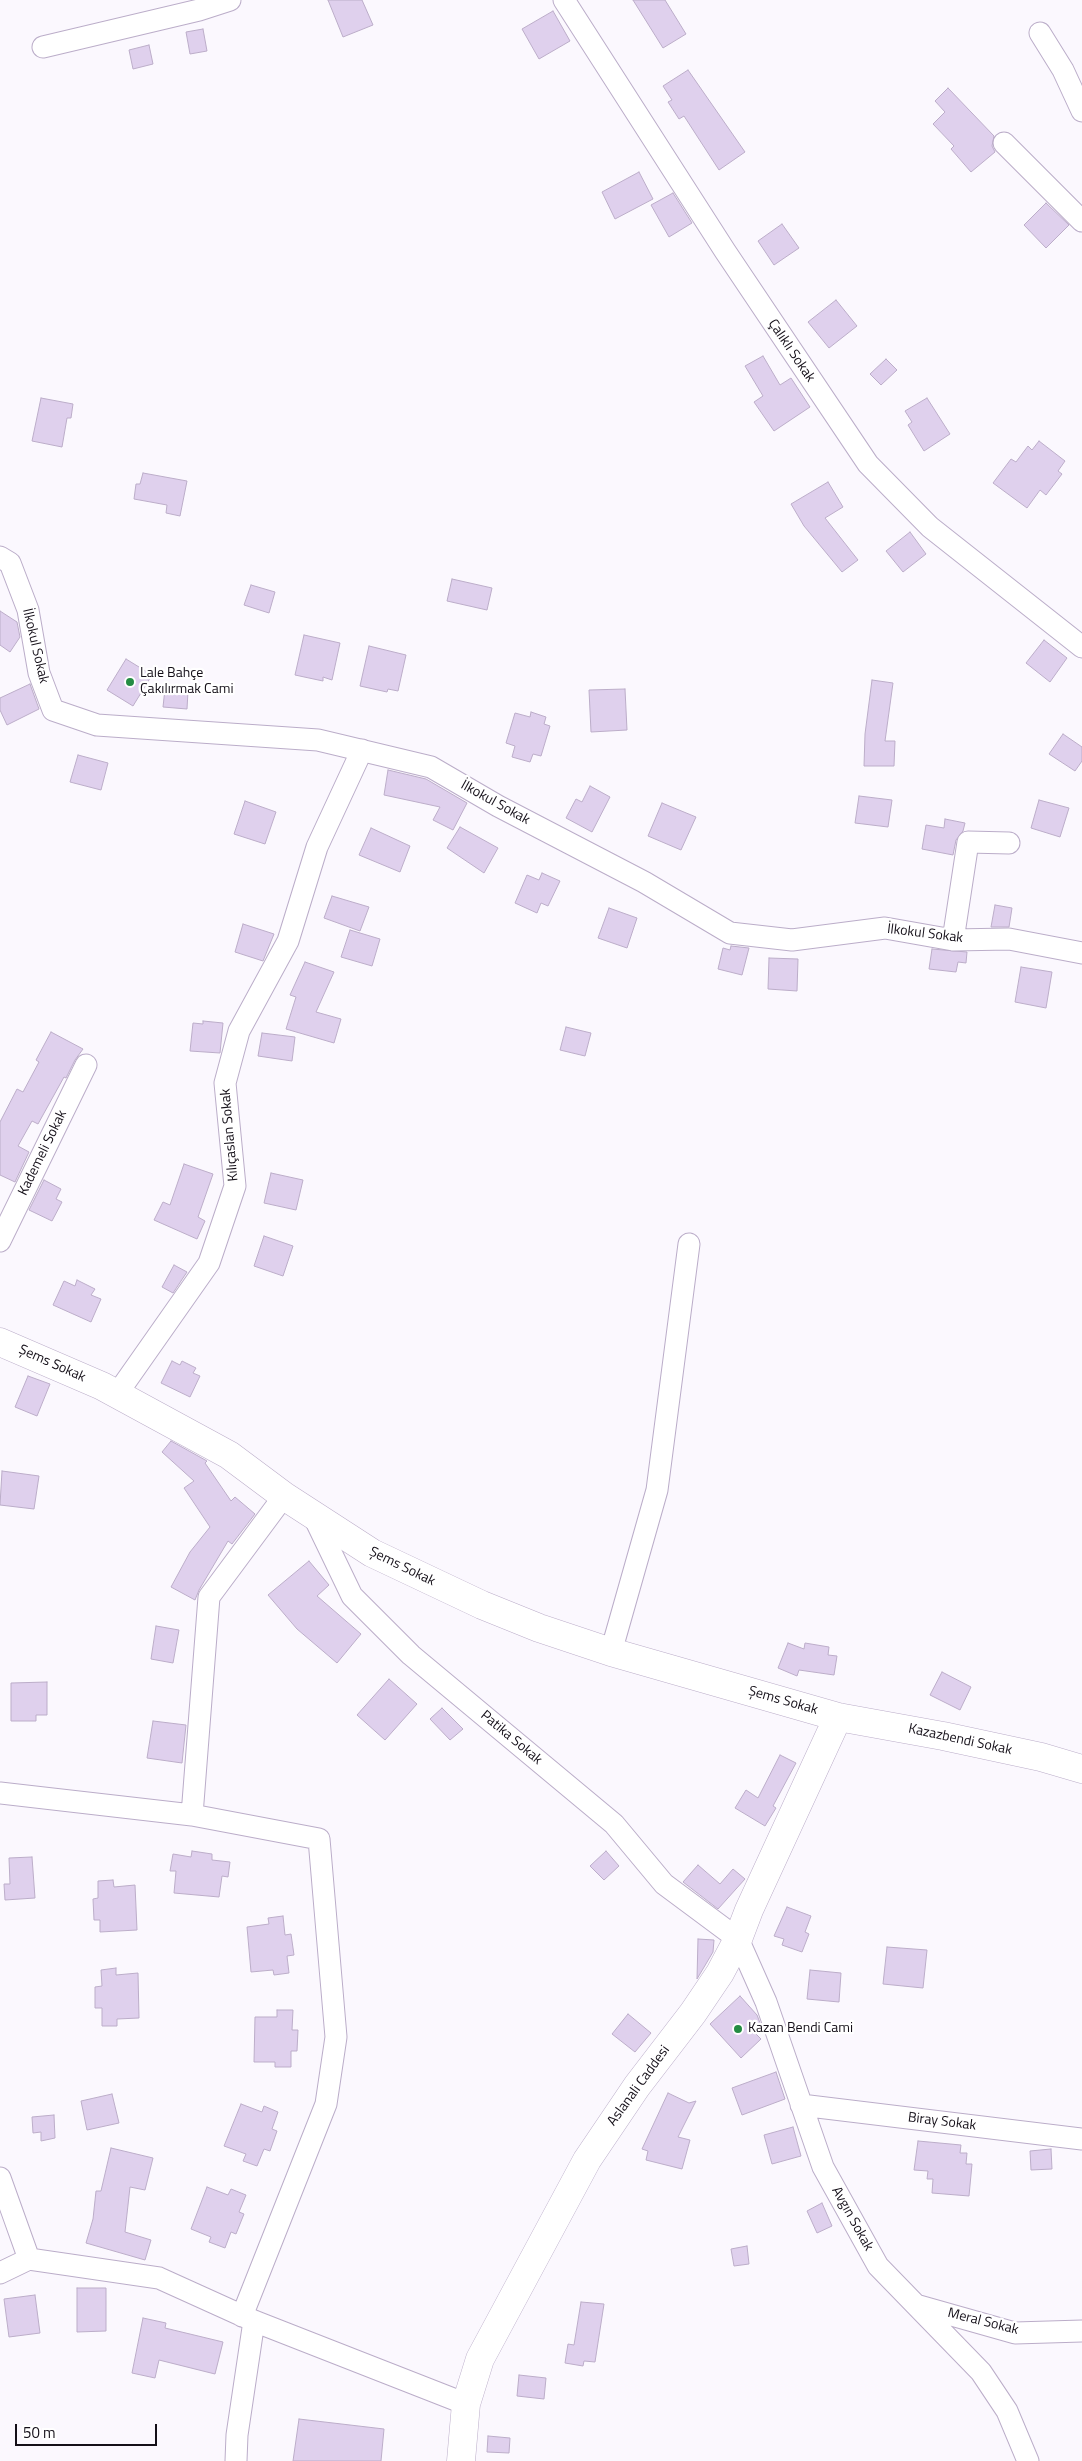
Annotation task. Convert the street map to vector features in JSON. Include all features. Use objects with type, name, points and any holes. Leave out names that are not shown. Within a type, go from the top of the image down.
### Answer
[{"type":"street","points":[[43,48],[199,10],[230,0]]},
{"type":"street","name":"Çalıklı Sokak","points":[[564,0],[720,243],[868,464],[930,527],[1082,647]]},
{"type":"street","points":[[1040,33],[1063,70],[1082,111]]},
{"type":"street","points":[[1004,143],[1082,220]]},
{"type":"street","name":"İlkokul Sokak","points":[[0,557],[10,563],[28,610],[39,674],[53,710],[97,726],[318,740],[430,767],[498,806],[644,882],[730,933],[792,940],[884,928],[953,940],[1009,939],[1082,953]]},
{"type":"street","name":"Kılıçaslan Sokak","points":[[118,1394],[209,1263],[235,1186],[225,1083],[238,1031],[288,940],[317,847],[362,750]]},
{"type":"street","points":[[953,940],[968,842],[1009,843]]},
{"type":"street","name":"Kademeli Sokak","points":[[0,1241],[86,1065]]},
{"type":"street","points":[[611,1652],[657,1490],[689,1244]]},
{"type":"street","name":"Şems Sokak","points":[[0,1342],[118,1394],[229,1455],[284,1496],[372,1553],[482,1605],[539,1628],[611,1652],[838,1717]]},
{"type":"street","points":[[192,1815],[209,1597],[284,1496]]},
{"type":"street","name":"Patika Sokak","points":[[313,1515],[352,1596],[398,1642],[614,1824],[664,1884],[738,1939]]},
{"type":"street","name":"Aslanali Caddesi","points":[[461,2461],[466,2404],[480,2359],[586,2160],[637,2086],[693,2013],[720,1973],[738,1939],[749,1910],[838,1717]]},
{"type":"street","name":"Kazazbendi Sokak","points":[[838,1717],[992,1746],[1082,1769]]},
{"type":"street","points":[[0,1793],[192,1815],[319,1839],[336,2037],[326,2104],[248,2318],[236,2461]]},
{"type":"street","name":"Avgın Sokak","points":[[738,1939],[766,2002],[823,2167],[878,2266],[981,2372],[1007,2411],[1028,2461]]},
{"type":"street","name":"Biray Sokak","points":[[801,2105],[1082,2139]]},
{"type":"street","points":[[0,2178],[29,2259]]},
{"type":"street","points":[[0,2273],[29,2259],[159,2278],[248,2318],[466,2404]]},
{"type":"street","name":"Meral Sokak","points":[[914,2304],[1016,2333],[1082,2331]]},
{"type":"building","points":[[328,0],[362,0],[373,25],[343,37]]},
{"type":"building","points":[[633,0],[665,0],[686,34],[663,48]]},
{"type":"building","points":[[553,11],[570,41],[539,59],[522,29]]},
{"type":"building","points":[[203,29],[207,51],[190,54],[186,32]]},
{"type":"building","points":[[149,45],[153,64],[133,69],[129,50]]},
{"type":"building","points":[[688,70],[745,152],[719,170],[684,116],[679,119],[668,102],[672,100],[663,86]]},
{"type":"building","points":[[948,88],[994,136],[992,146],[995,152],[971,172],[951,149],[954,146],[933,124],[945,112],[935,101]]},
{"type":"building","points":[[639,172],[653,199],[615,219],[602,192]]},
{"type":"building","points":[[673,193],[692,223],[669,237],[651,205]]},
{"type":"building","points":[[1046,203],[1069,225],[1046,248],[1024,225]]},
{"type":"building","points":[[782,224],[799,248],[774,265],[758,241]]},
{"type":"building","points":[[836,300],[857,326],[829,348],[808,322]]},
{"type":"building","points":[[763,356],[780,385],[791,378],[810,407],[774,431],[754,402],[763,396],[745,366]]},
{"type":"building","points":[[886,359],[897,370],[881,385],[870,374]]},
{"type":"building","points":[[41,398],[73,404],[71,418],[67,418],[62,447],[32,441]]},
{"type":"building","points":[[927,398],[950,434],[924,451],[908,425],[912,422],[905,411]]},
{"type":"building","points":[[1039,441],[1065,461],[1058,471],[1062,474],[1046,495],[1040,490],[1027,508],[993,483],[1011,459],[1016,462],[1028,446],[1032,450]]},
{"type":"building","points":[[143,473],[187,481],[180,516],[166,513],[167,505],[134,499],[136,484],[140,484]]},
{"type":"building","points":[[828,482],[843,507],[825,518],[858,560],[842,572],[804,526],[791,504]]},
{"type":"building","points":[[910,532],[926,554],[903,572],[886,551]]},
{"type":"building","points":[[452,579],[492,588],[487,610],[447,601]]},
{"type":"building","points":[[251,585],[275,592],[269,613],[244,605]]},
{"type":"building","points":[[0,611],[17,622],[20,637],[10,652],[0,645]]},
{"type":"building","points":[[304,635],[340,643],[332,680],[323,677],[323,681],[295,675]]},
{"type":"building","points":[[1044,640],[1067,658],[1050,682],[1026,663]]},
{"type":"building","points":[[369,646],[406,655],[398,691],[388,689],[387,692],[360,686]]},
{"type":"building","name":"Lale Bahçe Çakılırmak Cami","points":[[126,659],[152,675],[133,706],[107,690]]},
{"type":"building","points":[[872,680],[893,683],[885,741],[895,741],[894,766],[864,766],[865,734]]},
{"type":"building","points":[[30,684],[39,709],[7,725],[0,710],[0,698]]},
{"type":"building","points":[[165,689],[188,691],[187,709],[163,707]]},
{"type":"building","points":[[625,689],[627,730],[591,732],[589,690]]},
{"type":"building","points":[[531,712],[546,717],[544,724],[550,726],[541,756],[533,754],[530,762],[512,757],[515,746],[506,743],[515,713],[530,717]]},
{"type":"building","points":[[1063,734],[1082,747],[1082,761],[1075,771],[1049,754]]},
{"type":"building","points":[[78,755],[108,763],[101,790],[70,782]]},
{"type":"building","points":[[388,770],[426,779],[467,803],[453,830],[433,820],[440,807],[384,795]]},
{"type":"building","points":[[590,786],[610,797],[592,832],[566,818],[576,799],[582,802]]},
{"type":"building","points":[[859,796],[892,800],[888,827],[855,823]]},
{"type":"building","points":[[1039,800],[1069,808],[1060,837],[1031,828]]},
{"type":"building","points":[[245,801],[276,812],[265,844],[234,834]]},
{"type":"building","points":[[662,803],[696,817],[681,850],[648,836]]},
{"type":"building","points":[[945,819],[965,823],[963,831],[956,840],[953,855],[922,849],[926,825],[944,828]]},
{"type":"building","points":[[460,827],[498,848],[484,873],[447,848]]},
{"type":"building","points":[[371,828],[410,846],[400,872],[359,855]]},
{"type":"building","points":[[542,873],[560,881],[548,906],[541,903],[537,913],[515,903],[527,875],[539,880]]},
{"type":"building","points":[[332,896],[369,907],[360,931],[324,918]]},
{"type":"building","points":[[995,905],[1012,908],[1009,927],[991,927]]},
{"type":"building","points":[[609,908],[637,918],[627,948],[598,938]]},
{"type":"building","points":[[243,924],[274,934],[263,961],[235,952]]},
{"type":"building","points":[[350,930],[380,939],[372,966],[341,957]]},
{"type":"building","points":[[731,946],[749,948],[742,975],[718,969],[723,948],[730,950]]},
{"type":"building","points":[[932,949],[967,952],[966,963],[958,962],[956,972],[929,969]]},
{"type":"building","points":[[769,958],[798,959],[797,991],[768,989]]},
{"type":"building","points":[[305,962],[334,972],[316,1012],[341,1019],[334,1043],[286,1029],[296,997],[290,995]]},
{"type":"building","points":[[1021,967],[1052,972],[1046,1008],[1015,1002]]},
{"type":"building","points":[[203,1021],[223,1023],[220,1053],[190,1051],[193,1023],[203,1024]]},
{"type":"building","points":[[566,1027],[591,1033],[585,1056],[560,1050]]},
{"type":"building","points":[[51,1032],[83,1049],[66,1078],[64,1077],[38,1124],[32,1121],[18,1146],[29,1152],[15,1182],[0,1175],[0,1122],[17,1089],[23,1092],[39,1062],[36,1060]]},
{"type":"building","points":[[262,1033],[295,1037],[292,1061],[258,1056]]},
{"type":"building","points":[[184,1164],[213,1174],[198,1217],[205,1221],[197,1239],[154,1220],[163,1202],[170,1205]]},
{"type":"building","points":[[271,1173],[303,1180],[296,1210],[264,1203]]},
{"type":"building","points":[[44,1180],[61,1189],[56,1199],[62,1202],[52,1221],[29,1210]]},
{"type":"building","points":[[264,1236],[293,1246],[283,1276],[254,1266]]},
{"type":"building","points":[[174,1265],[187,1272],[173,1293],[162,1287]]},
{"type":"building","points":[[77,1280],[95,1289],[91,1295],[101,1299],[91,1322],[53,1305],[64,1281],[75,1286]]},
{"type":"building","points":[[172,1361],[180,1365],[182,1361],[196,1368],[193,1373],[200,1376],[190,1397],[161,1383]]},
{"type":"building","points":[[28,1376],[50,1384],[37,1416],[15,1407]]},
{"type":"building","points":[[171,1441],[207,1461],[205,1463],[231,1501],[235,1497],[255,1514],[232,1544],[228,1541],[195,1600],[171,1587],[190,1552],[210,1527],[184,1488],[194,1481],[162,1452]]},
{"type":"building","points":[[2,1471],[39,1476],[34,1509],[0,1505]]},
{"type":"building","points":[[309,1561],[329,1585],[317,1596],[361,1634],[337,1663],[297,1629],[268,1595]]},
{"type":"building","points":[[156,1626],[179,1630],[173,1663],[151,1659]]},
{"type":"building","points":[[788,1643],[804,1649],[805,1643],[829,1647],[828,1655],[837,1656],[834,1675],[799,1670],[797,1676],[778,1668]]},
{"type":"building","points":[[942,1672],[971,1687],[960,1710],[930,1695]]},
{"type":"building","points":[[389,1679],[417,1704],[385,1740],[357,1715]]},
{"type":"building","points":[[47,1682],[47,1715],[36,1715],[36,1721],[11,1721],[11,1683]]},
{"type":"building","points":[[442,1708],[463,1729],[450,1740],[430,1719]]},
{"type":"building","points":[[153,1721],[186,1725],[182,1763],[147,1758]]},
{"type":"building","points":[[780,1755],[796,1763],[773,1806],[776,1808],[765,1826],[735,1808],[746,1790],[758,1798]]},
{"type":"building","points":[[192,1851],[212,1854],[212,1860],[230,1862],[228,1877],[222,1876],[219,1897],[174,1893],[176,1871],[170,1871],[173,1854],[191,1857]]},
{"type":"building","points":[[606,1851],[619,1866],[604,1880],[590,1866]]},
{"type":"building","points":[[32,1857],[35,1898],[5,1900],[4,1884],[10,1884],[9,1858]]},
{"type":"building","points":[[698,1865],[720,1884],[733,1869],[745,1879],[718,1909],[683,1882]]},
{"type":"building","points":[[113,1880],[114,1887],[135,1885],[137,1930],[100,1932],[100,1920],[94,1920],[93,1899],[98,1898],[98,1881]]},
{"type":"building","points":[[787,1907],[811,1916],[805,1932],[809,1934],[802,1952],[782,1945],[784,1939],[774,1936]]},
{"type":"building","points":[[283,1916],[285,1935],[291,1934],[294,1955],[287,1956],[289,1973],[274,1975],[273,1970],[251,1972],[247,1927],[269,1924],[268,1918]]},
{"type":"building","points":[[698,1939],[714,1940],[713,1952],[697,1979]]},
{"type":"building","points":[[887,1947],[927,1950],[923,1988],[883,1984]]},
{"type":"building","points":[[116,1968],[116,1975],[138,1973],[139,2018],[117,2019],[117,2026],[102,2026],[102,2008],[95,2008],[95,1987],[102,1986],[101,1970]]},
{"type":"building","points":[[810,1970],[841,1973],[839,2002],[807,1999]]},
{"type":"building","name":"Kazan Bendi Cami","points":[[740,1996],[757,2015],[762,2028],[756,2034],[761,2039],[741,2058],[710,2024]]},
{"type":"building","points":[[277,2010],[293,2010],[292,2030],[298,2030],[297,2051],[291,2051],[291,2067],[275,2067],[275,2062],[254,2062],[255,2017],[277,2017]]},
{"type":"building","points":[[628,2014],[651,2033],[635,2052],[612,2034]]},
{"type":"building","points":[[776,2072],[785,2099],[742,2115],[732,2088]]},
{"type":"building","points":[[668,2093],[689,2103],[696,2101],[678,2137],[690,2140],[682,2169],[646,2160],[648,2151],[642,2149]]},
{"type":"building","points":[[112,2094],[119,2123],[87,2130],[81,2101]]},
{"type":"building","points":[[241,2104],[262,2112],[264,2106],[278,2112],[272,2129],[277,2131],[270,2151],[264,2149],[257,2166],[243,2161],[246,2154],[224,2146]]},
{"type":"building","points":[[54,2115],[55,2138],[41,2141],[41,2132],[33,2133],[32,2117]]},
{"type":"building","points":[[793,2127],[801,2156],[772,2164],[764,2135]]},
{"type":"building","points":[[918,2141],[961,2145],[960,2153],[967,2153],[966,2164],[972,2164],[969,2196],[932,2193],[933,2179],[927,2179],[928,2171],[914,2170]]},
{"type":"building","points":[[111,2148],[153,2158],[145,2190],[130,2187],[125,2232],[151,2240],[145,2260],[86,2243],[93,2219],[96,2191],[101,2191]]},
{"type":"building","points":[[1051,2149],[1052,2169],[1031,2170],[1030,2151]]},
{"type":"building","points":[[207,2187],[228,2195],[231,2189],[246,2195],[239,2212],[244,2214],[236,2234],[231,2232],[225,2248],[209,2242],[211,2237],[191,2229]]},
{"type":"building","points":[[822,2203],[832,2226],[817,2233],[807,2211]]},
{"type":"building","points":[[747,2246],[749,2264],[734,2266],[731,2249]]},
{"type":"building","points":[[77,2288],[106,2288],[106,2331],[77,2332]]},
{"type":"building","points":[[35,2295],[40,2333],[9,2337],[4,2299]]},
{"type":"building","points":[[581,2302],[604,2304],[595,2362],[584,2361],[583,2366],[565,2363],[568,2344],[574,2345]]},
{"type":"building","points":[[143,2318],[166,2323],[165,2328],[223,2342],[215,2374],[159,2360],[155,2378],[132,2373]]},
{"type":"building","points":[[519,2375],[546,2378],[544,2399],[517,2396]]},
{"type":"building","points":[[299,2419],[384,2429],[381,2461],[293,2461]]},
{"type":"building","points":[[488,2436],[510,2438],[509,2453],[487,2452]]},
{"type":"place","name":"Lale Bahçe Çakılırmak Cami","points":[[130,682]]},
{"type":"place","name":"Kazan Bendi Cami","points":[[738,2029]]}]
